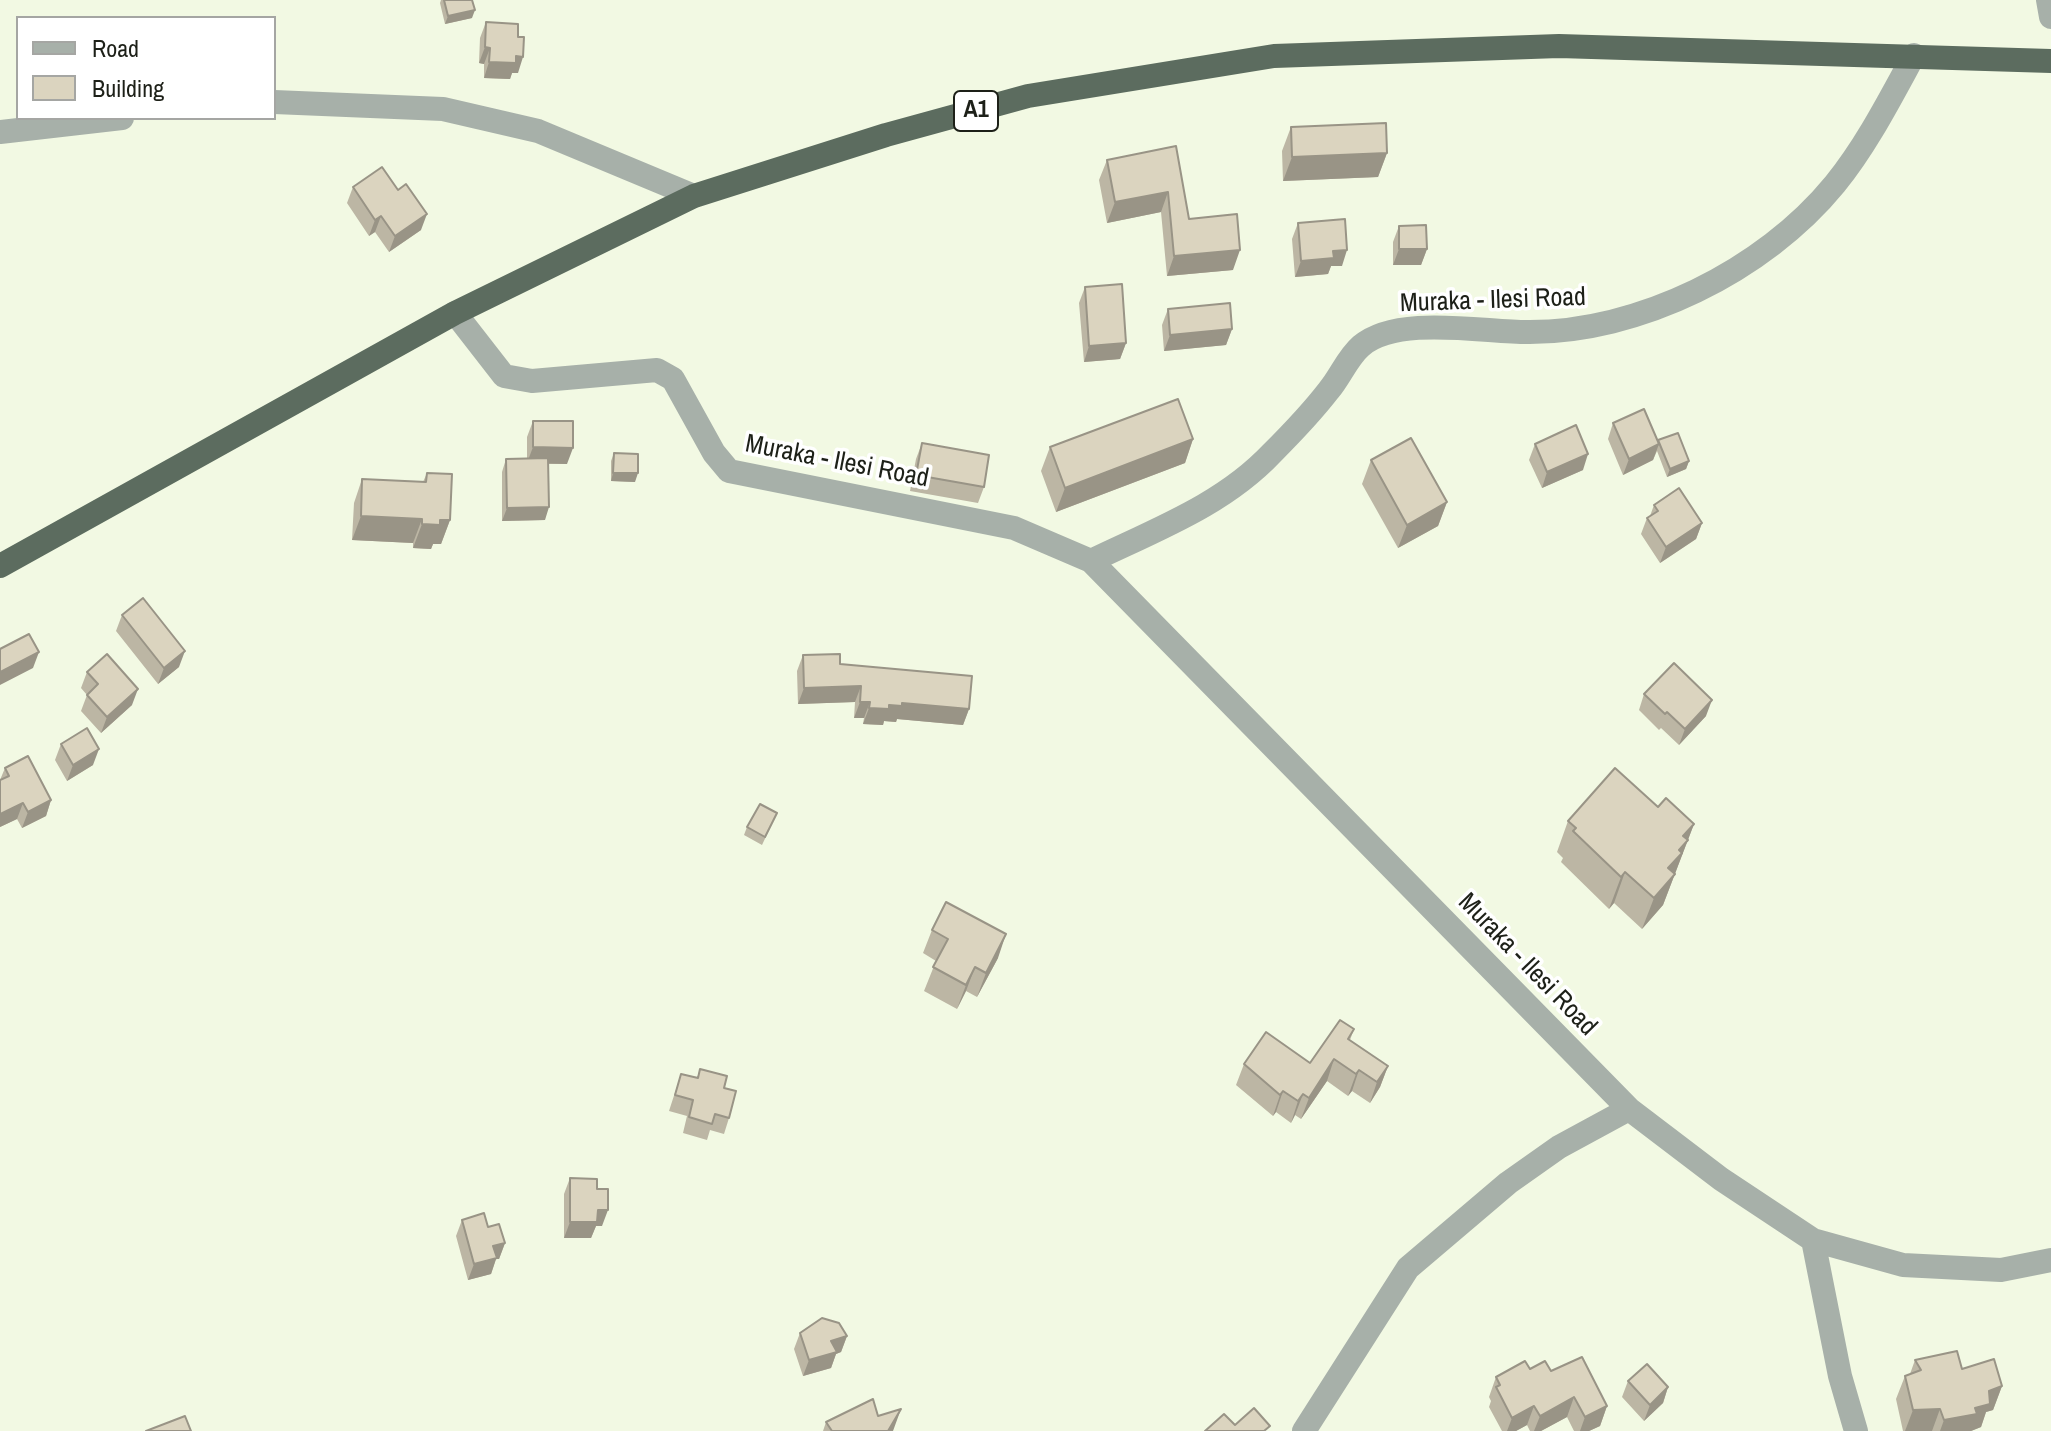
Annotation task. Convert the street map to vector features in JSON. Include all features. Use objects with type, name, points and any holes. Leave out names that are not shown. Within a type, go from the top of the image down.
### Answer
[{"type":"highway","name":"A1","points":[[0,566],[455,313],[694,196],[886,135],[1028,96],[1274,56],[1559,46],[2051,61]]},
{"type":"street","points":[[2048,0],[2051,17]]},
{"type":"street","name":"Muraka - Ilesi Road","points":[[1091,561],[1221,497],[1280,445],[1329,391],[1361,345],[1399,328],[1580,330],[1657,306],[1730,272],[1792,229],[1835,184],[1875,125],[1914,55]]},
{"type":"street","points":[[276,102],[443,109],[538,131],[694,196]]},
{"type":"street","points":[[0,132],[105,120]]},
{"type":"street","name":"Muraka - Ilesi Road","points":[[455,313],[504,376],[532,381],[657,370],[673,379],[714,453],[729,471],[1014,528],[1091,561],[1629,1109],[1721,1179],[1813,1240],[1903,1265],[2001,1270],[2051,1260]]},
{"type":"street","points":[[1304,1431],[1408,1268],[1508,1183],[1559,1147],[1629,1109]]},
{"type":"street","points":[[1813,1240],[1840,1376],[1856,1431]]},
{"type":"building","points":[[444,0],[472,0],[475,10],[448,16]]},
{"type":"building","points":[[486,22],[518,24],[518,37],[524,37],[523,57],[516,56],[516,63],[489,62],[490,48],[485,47]]},
{"type":"building","points":[[1386,123],[1387,153],[1292,157],[1291,127]]},
{"type":"building","points":[[1176,146],[1189,219],[1237,214],[1240,250],[1174,256],[1168,192],[1115,202],[1107,160]]},
{"type":"building","points":[[382,167],[398,190],[406,184],[427,214],[395,236],[381,216],[375,220],[353,187]]},
{"type":"building","points":[[1345,219],[1347,250],[1333,251],[1334,258],[1301,261],[1298,223]]},
{"type":"building","points":[[1426,225],[1427,249],[1399,249],[1399,226]]},
{"type":"building","points":[[1122,284],[1126,343],[1089,346],[1085,287]]},
{"type":"building","points":[[1230,303],[1232,329],[1170,335],[1168,309]]},
{"type":"building","points":[[1178,399],[1193,439],[1065,488],[1050,447]]},
{"type":"building","points":[[1644,409],[1659,444],[1629,459],[1613,423]]},
{"type":"building","points":[[533,421],[573,421],[573,448],[533,447]]},
{"type":"building","points":[[1576,425],[1588,454],[1547,472],[1535,444]]},
{"type":"building","points":[[1678,433],[1689,461],[1670,469],[1658,440]]},
{"type":"building","points":[[1411,438],[1447,502],[1407,525],[1371,460]]},
{"type":"building","points":[[922,443],[989,455],[984,487],[916,475]]},
{"type":"building","points":[[614,453],[638,454],[638,473],[613,473]]},
{"type":"building","points":[[548,458],[549,507],[507,508],[506,459]]},
{"type":"building","points":[[427,473],[452,474],[450,520],[440,520],[440,525],[422,524],[422,519],[361,516],[362,479],[426,482]]},
{"type":"building","points":[[1679,488],[1702,523],[1666,547],[1647,518],[1658,511],[1654,505]]},
{"type":"building","points":[[143,598],[185,651],[164,668],[122,615]]},
{"type":"building","points":[[29,634],[39,652],[0,672],[0,649]]},
{"type":"building","points":[[107,654],[138,689],[107,717],[87,695],[98,684],[87,672]]},
{"type":"building","points":[[840,654],[840,664],[972,676],[969,709],[902,703],[902,706],[889,705],[889,709],[869,708],[870,702],[860,702],[861,686],[804,688],[803,655]]},
{"type":"building","points":[[1674,663],[1712,700],[1685,729],[1644,694]]},
{"type":"building","points":[[87,728],[99,749],[73,765],[61,744]]},
{"type":"building","points":[[28,756],[51,800],[28,812],[23,803],[0,814],[0,780],[9,776],[5,768]]},
{"type":"building","points":[[1615,768],[1658,807],[1666,798],[1694,824],[1683,836],[1688,840],[1679,850],[1682,853],[1668,868],[1675,874],[1654,898],[1625,872],[1621,877],[1573,831],[1576,828],[1568,821]]},
{"type":"building","points":[[760,804],[777,813],[765,837],[747,827]]},
{"type":"building","points":[[946,902],[1006,934],[986,973],[975,967],[966,985],[933,967],[948,939],[932,930]]},
{"type":"building","points":[[1340,1020],[1354,1029],[1348,1039],[1388,1066],[1377,1082],[1359,1070],[1356,1074],[1334,1059],[1309,1098],[1303,1094],[1298,1101],[1283,1091],[1280,1095],[1244,1064],[1266,1032],[1310,1063]]},
{"type":"building","points":[[700,1069],[727,1076],[724,1088],[736,1091],[729,1118],[715,1114],[712,1124],[689,1117],[693,1100],[675,1095],[681,1074],[698,1078]]},
{"type":"building","points":[[570,1178],[597,1179],[597,1189],[608,1189],[608,1210],[598,1210],[597,1222],[570,1222]]},
{"type":"building","points":[[484,1213],[488,1227],[499,1224],[505,1243],[493,1246],[497,1258],[474,1264],[462,1220]]},
{"type":"building","points":[[822,1318],[839,1323],[847,1336],[831,1341],[837,1352],[809,1360],[800,1333]]},
{"type":"building","points":[[1957,1351],[1962,1369],[1994,1359],[2002,1386],[1989,1391],[1990,1404],[1975,1408],[1977,1414],[1944,1420],[1940,1409],[1913,1410],[1905,1376],[1921,1370],[1915,1360]]},
{"type":"building","points":[[1582,1357],[1607,1406],[1585,1417],[1574,1397],[1540,1416],[1534,1406],[1512,1418],[1496,1387],[1500,1385],[1496,1377],[1525,1361],[1530,1369],[1545,1361],[1551,1371]]},
{"type":"building","points":[[1647,1364],[1668,1387],[1650,1405],[1628,1381]]},
{"type":"building","points":[[873,1399],[878,1416],[901,1409],[888,1431],[832,1431],[826,1422]]},
{"type":"building","points":[[1254,1408],[1270,1426],[1264,1431],[1205,1431],[1224,1414],[1235,1425]]},
{"type":"building","points":[[185,1416],[191,1431],[146,1431]]}]
